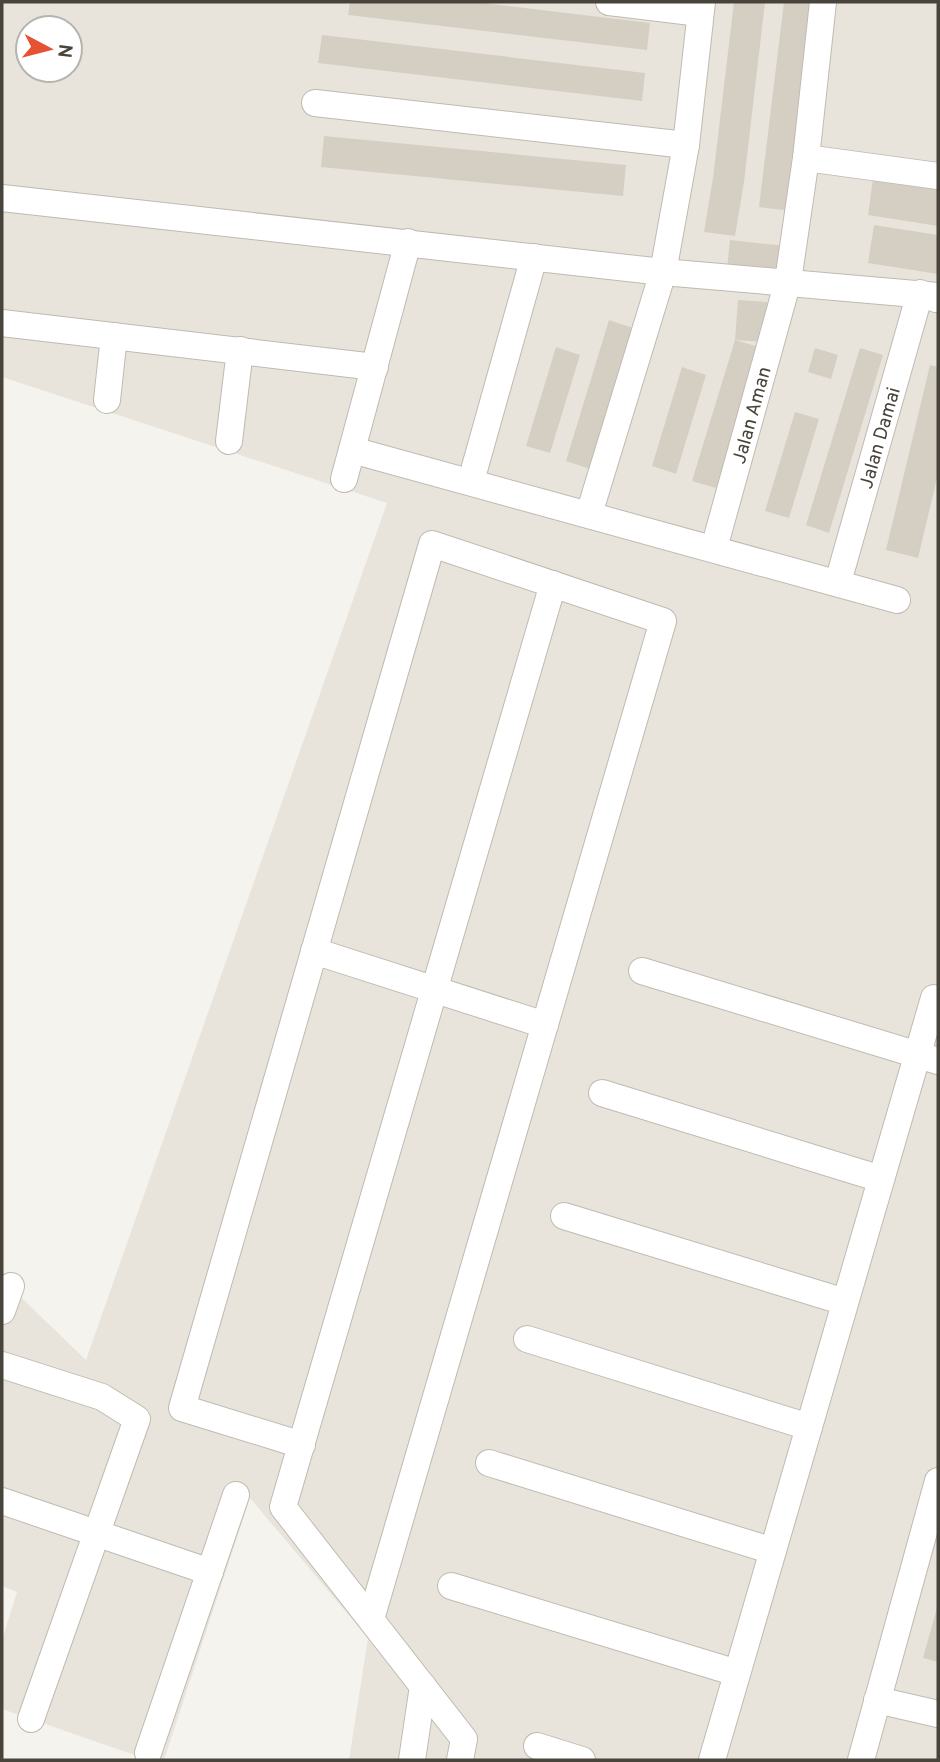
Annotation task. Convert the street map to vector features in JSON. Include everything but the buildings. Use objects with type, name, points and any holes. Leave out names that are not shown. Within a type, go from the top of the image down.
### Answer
[{"type":"street","points":[[589,514],[663,272],[686,145],[701,8],[609,2]]},
{"type":"street","name":"Jalan Aman","points":[[714,548],[788,281],[806,158],[823,2]]},
{"type":"street","points":[[315,103],[686,145]]},
{"type":"street","points":[[806,158],[938,176]]},
{"type":"street","points":[[2,198],[663,272],[788,281],[932,296]]},
{"type":"street","points":[[344,479],[408,243]]},
{"type":"street","points":[[471,481],[534,257]]},
{"type":"street","name":"Jalan Damai","points":[[838,582],[932,296]]},
{"type":"street","points":[[2,323],[375,366]]},
{"type":"street","points":[[107,400],[114,336]]},
{"type":"street","points":[[229,440],[240,351]]},
{"type":"street","points":[[352,450],[897,600]]},
{"type":"street","points":[[302,1445],[182,1408],[432,544],[663,621],[371,1619]]},
{"type":"street","points":[[460,1760],[464,1739],[283,1507],[552,584]]},
{"type":"street","points":[[314,951],[545,1025]]},
{"type":"street","points":[[642,971],[928,1057]]},
{"type":"street","points":[[712,1760],[881,1179],[928,1057],[934,998]]},
{"type":"street","points":[[602,1093],[881,1179]]},
{"type":"street","points":[[564,1216],[845,1303]]},
{"type":"street","points":[[2,1311],[11,1286]]},
{"type":"street","points":[[527,1339],[809,1427]]},
{"type":"street","points":[[2,1365],[102,1397],[137,1419],[32,1719]]},
{"type":"street","points":[[489,1463],[773,1551]]},
{"type":"street","points":[[862,1760],[938,1481]]},
{"type":"street","points":[[148,1754],[236,1495]]},
{"type":"street","points":[[2,1501],[209,1572]]},
{"type":"street","points":[[451,1586],[737,1674]]},
{"type":"street","points":[[412,1760],[423,1686]]},
{"type":"street","points":[[877,1700],[938,1714]]},
{"type":"street","points":[[537,1746],[582,1760]]},
{"type":"shaded area","points":[[2,2],[938,2],[938,1760],[349,1760],[368,1638],[250,1498],[164,1760],[149,1760],[2,1709],[2,1640],[17,1592],[2,1586],[2,1279],[86,1360],[387,503],[2,377]]}]
